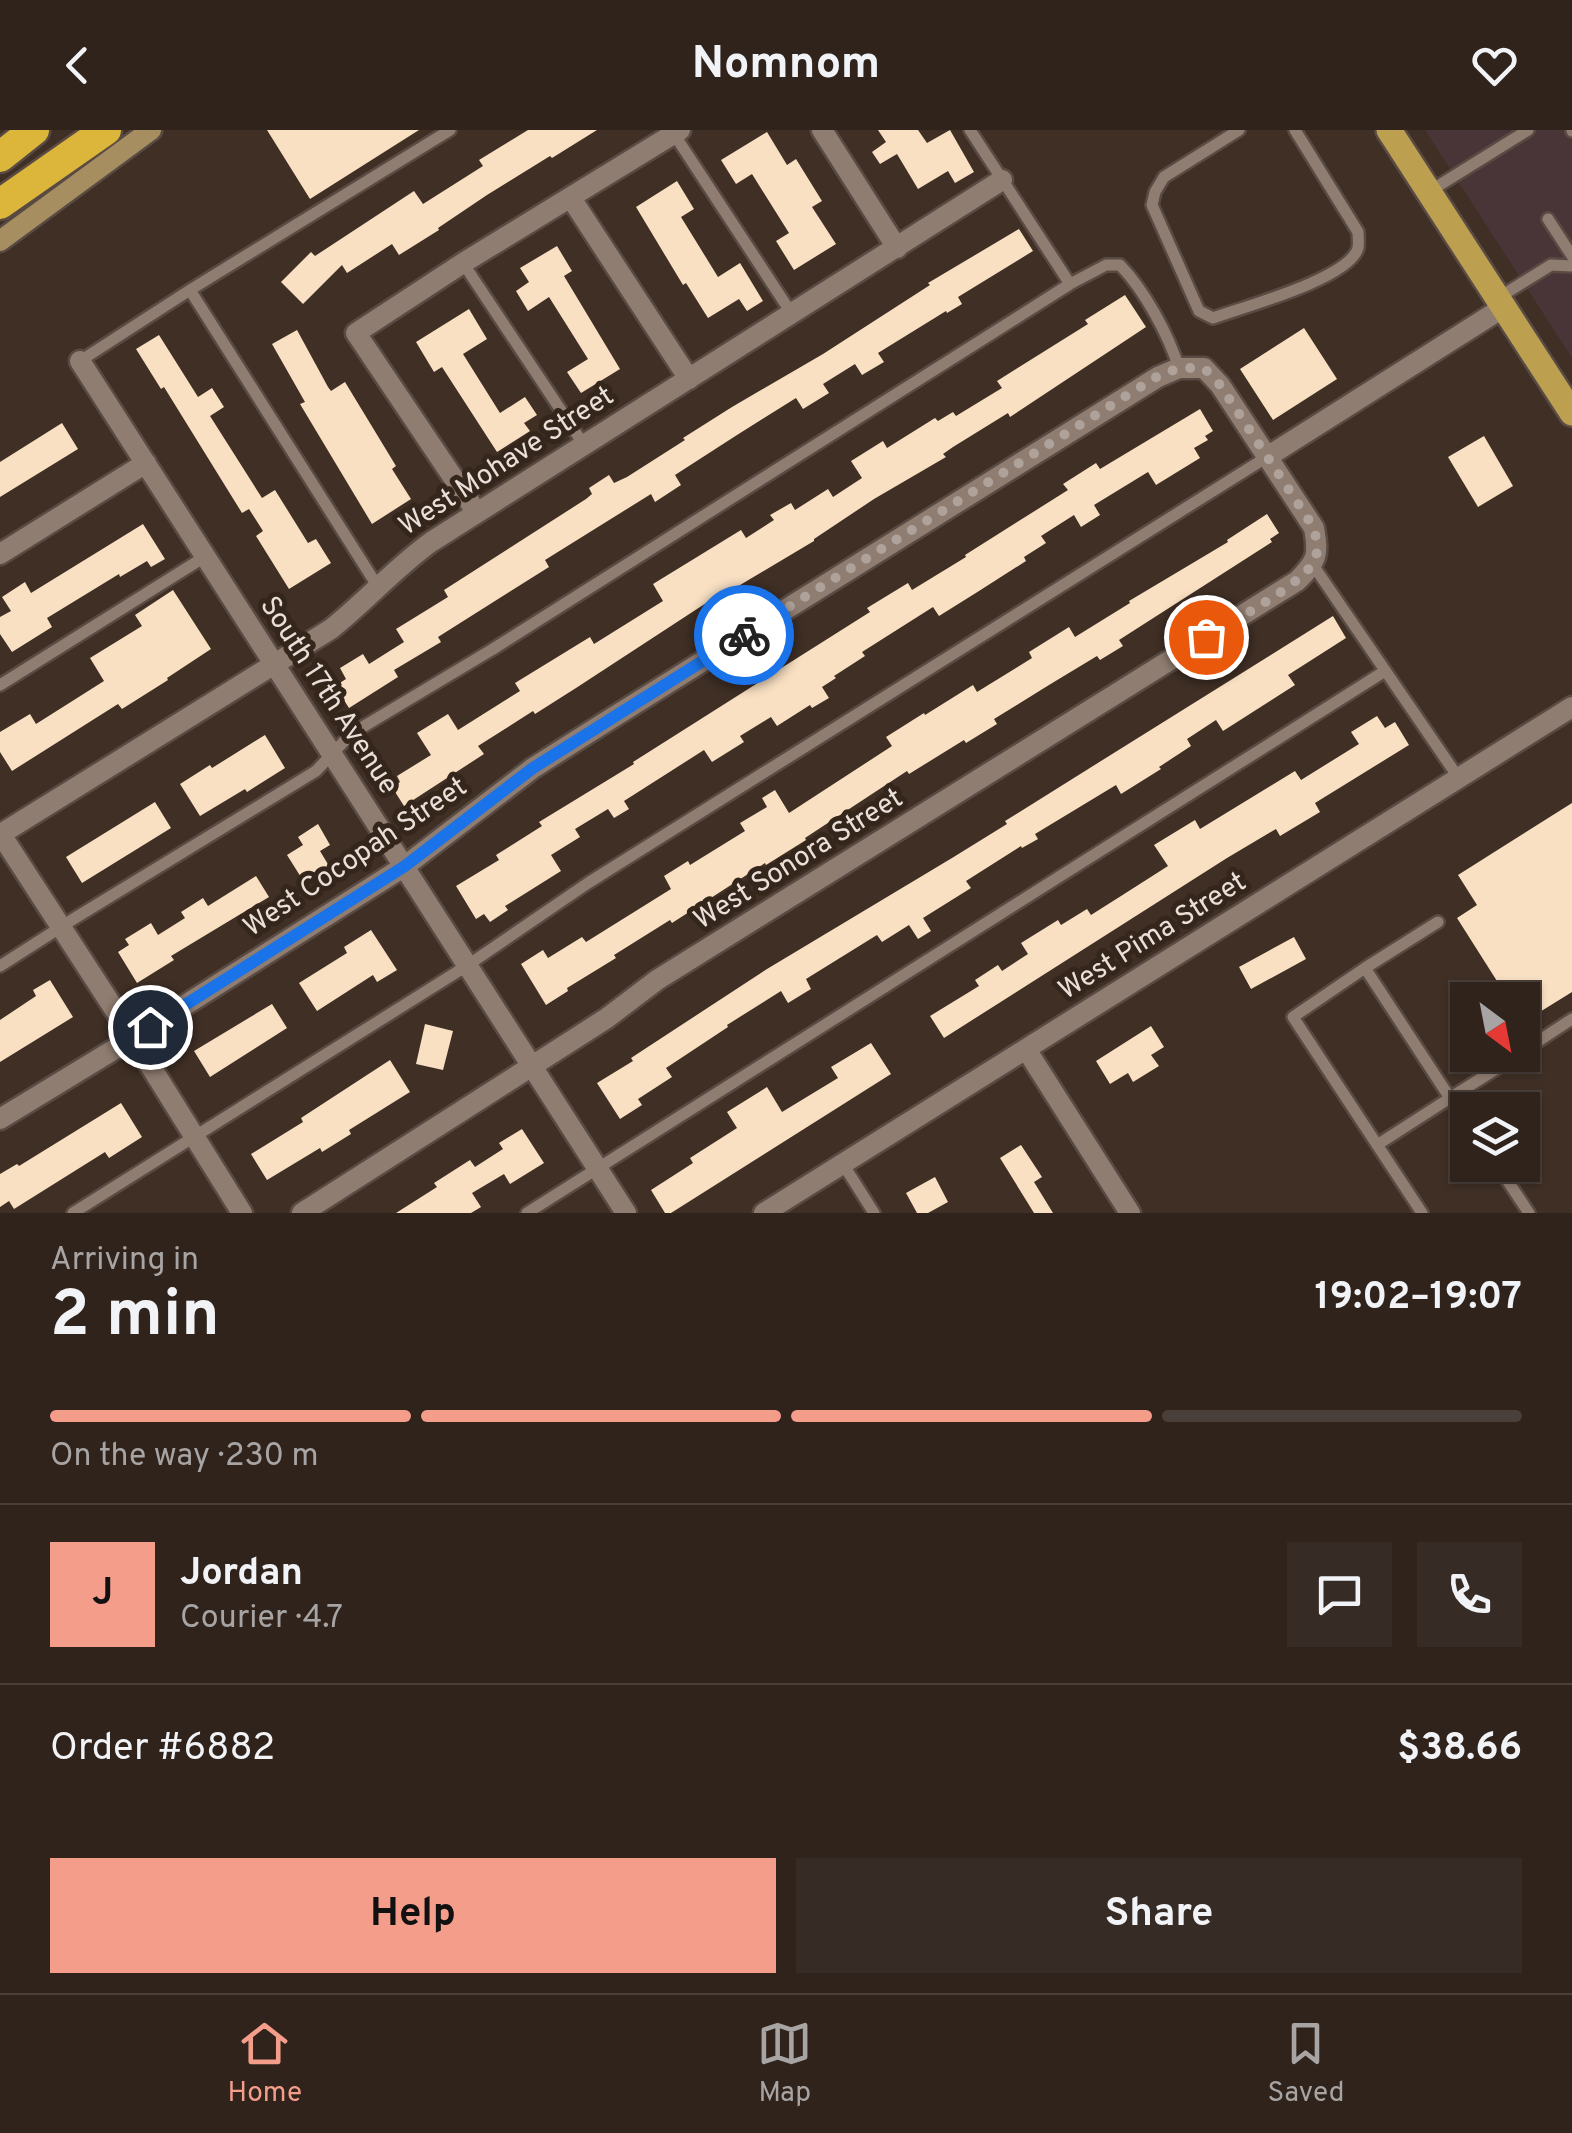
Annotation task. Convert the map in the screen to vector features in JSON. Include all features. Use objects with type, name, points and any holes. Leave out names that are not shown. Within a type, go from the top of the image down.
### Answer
[{"type":"highway","points":[[0,156],[34,130]]},
{"type":"highway","points":[[0,204],[106,130]]},
{"type":"main road","points":[[0,241],[151,130]]},
{"type":"main road","points":[[1389,130],[1572,412]]},
{"type":"street","points":[[822,130],[898,248]]},
{"type":"street","points":[[476,513],[356,333],[677,132]]},
{"type":"street","name":"West Mohave Street","points":[[1,834],[332,629],[408,559],[476,513],[1002,180]]},
{"type":"street","points":[[571,198],[688,379]]},
{"type":"street","points":[[1316,557],[1314,528],[1267,456],[1501,302]]},
{"type":"street","name":"South 17th Avenue","points":[[80,361],[626,1213]]},
{"type":"street","name":"West Cocopah Street","points":[[0,1118],[405,866],[547,759],[1158,376],[1179,368],[1204,368],[1220,385],[1267,456]]},
{"type":"street","points":[[0,554],[146,463]]},
{"type":"street","name":"West Sonora Street","points":[[302,1213],[607,1018],[657,980],[1297,581],[1316,557]]},
{"type":"street","name":"West Pima Street","points":[[764,1213],[1572,707]]},
{"type":"street","points":[[1,834],[242,1213]]},
{"type":"street","points":[[1026,1049],[1130,1213]]},
{"type":"lane","points":[[80,361],[450,130]]},
{"type":"lane","points":[[970,130],[1070,284]]},
{"type":"lane","points":[[1239,130],[1164,177],[1152,205],[1199,311],[1213,318],[1320,280],[1346,264],[1358,250],[1358,232],[1295,130]]},
{"type":"lane","points":[[1430,192],[1528,130]]},
{"type":"lane","points":[[677,132],[792,314]]},
{"type":"lane","points":[[1548,219],[1572,256]]},
{"type":"lane","points":[[463,263],[584,445]]},
{"type":"lane","points":[[0,966],[316,771],[351,734],[1106,265],[1120,265],[1137,284],[1179,368]]},
{"type":"lane","points":[[1501,302],[1551,266],[1572,266]]},
{"type":"lane","points":[[190,290],[378,587]]},
{"type":"lane","points":[[72,1213],[1267,456]]},
{"type":"lane","points":[[0,686],[206,556]]},
{"type":"lane","points":[[1316,557],[1385,671],[1458,778]]},
{"type":"lane","points":[[527,1213],[1385,671]]},
{"type":"lane","points":[[1422,1213],[1292,1018],[1438,922]]},
{"type":"lane","points":[[1365,968],[1450,1098],[1378,1144]]},
{"type":"lane","points":[[1540,1041],[1572,1019]]},
{"type":"lane","points":[[1460,1092],[1491,1072]]},
{"type":"lane","points":[[843,1164],[874,1213]]},
{"type":"lane","points":[[1508,1182],[1529,1213]]},
{"type":"shaded area","points":[[1425,130],[1572,130],[1572,358]]},
{"type":"building","points":[[267,130],[419,130],[310,199]]},
{"type":"building","points":[[528,130],[597,130],[487,195],[399,255],[392,244],[347,273],[342,265],[303,304],[281,282],[311,252],[315,256],[414,191],[423,204],[483,166],[479,160]]},
{"type":"building","points":[[878,130],[918,130],[927,143],[950,130],[974,172],[955,183],[948,171],[918,189],[897,154],[880,164],[872,152],[886,142]]},
{"type":"building","points":[[767,132],[787,165],[796,159],[822,201],[812,207],[836,244],[794,270],[776,241],[789,233],[752,174],[736,184],[721,160]]},
{"type":"building","points":[[677,181],[694,209],[681,217],[718,277],[740,263],[763,301],[747,311],[739,299],[708,318],[686,283],[683,285],[636,207]]},
{"type":"building","points":[[1019,229],[1033,251],[958,297],[962,304],[878,353],[884,362],[862,375],[855,364],[823,384],[829,393],[803,409],[796,398],[675,475],[681,485],[655,502],[651,494],[545,560],[549,567],[438,637],[441,642],[394,670],[398,677],[349,708],[335,686],[346,679],[340,668],[363,654],[369,664],[404,642],[396,629],[448,597],[444,590],[586,499],[592,494],[589,488],[609,475],[614,483],[627,477],[928,283]]},
{"type":"building","points":[[557,246],[572,271],[564,276],[620,369],[581,393],[567,372],[588,359],[549,297],[528,311],[516,291],[529,282],[520,268]]},
{"type":"building","points":[[1125,295],[1146,327],[1010,417],[1008,413],[953,447],[943,454],[946,457],[874,499],[814,541],[723,592],[535,714],[533,711],[478,746],[484,754],[404,806],[392,787],[400,782],[397,776],[431,755],[417,733],[448,714],[458,730],[520,691],[515,683],[590,637],[594,644],[663,601],[653,584],[741,530],[746,538],[774,520],[770,515],[791,503],[795,510],[828,489],[833,497],[862,478],[851,461],[883,441],[887,448],[935,418],[938,421],[953,412],[956,416],[1002,388],[997,381],[1088,324],[1085,320]]},
{"type":"building","points":[[469,309],[487,339],[463,354],[500,413],[525,397],[537,415],[524,423],[530,431],[497,452],[442,367],[434,372],[416,342]]},
{"type":"building","points":[[1304,328],[1337,379],[1273,420],[1240,369]]},
{"type":"building","points":[[297,330],[331,391],[345,382],[396,466],[392,469],[411,499],[372,524],[300,404],[305,402],[272,344]]},
{"type":"building","points":[[159,335],[198,397],[212,388],[224,407],[210,416],[262,498],[275,490],[308,543],[316,539],[331,563],[289,589],[256,536],[263,531],[249,509],[242,513],[136,349]]},
{"type":"building","points":[[1200,409],[1213,431],[1205,436],[1208,440],[1194,448],[1200,458],[1156,485],[1148,472],[1094,505],[1100,515],[1081,527],[1074,515],[1041,536],[1046,543],[1024,557],[1026,561],[939,616],[933,607],[862,652],[865,656],[822,687],[829,698],[777,726],[771,717],[740,736],[744,742],[712,762],[704,750],[624,801],[629,809],[614,818],[608,809],[575,829],[580,837],[551,855],[561,871],[505,906],[508,910],[490,922],[484,914],[476,919],[456,886],[499,860],[496,855],[542,826],[539,822],[870,612],[867,608],[908,583],[912,590],[966,557],[1068,490],[1063,484],[1096,463],[1100,469]]},
{"type":"building","points":[[62,423],[78,449],[0,497],[0,462]]},
{"type":"building","points":[[1484,436],[1513,486],[1478,507],[1448,457]]},
{"type":"building","points":[[1267,514],[1279,533],[1270,539],[1272,542],[1119,640],[1123,646],[1100,660],[1097,656],[1049,685],[994,719],[997,724],[966,743],[964,740],[909,774],[907,771],[806,840],[614,955],[616,958],[546,1005],[521,964],[543,950],[548,958],[582,937],[586,942],[671,889],[664,876],[688,861],[690,865],[745,831],[740,823],[767,807],[762,798],[775,790],[789,813],[892,746],[886,737],[924,713],[973,685],[977,692],[1032,658],[1029,652],[1069,627],[1075,637]]},
{"type":"building","points":[[143,524],[165,559],[151,567],[147,561],[120,577],[119,574],[47,618],[52,627],[12,652],[0,634],[0,617],[11,611],[2,597],[25,582],[31,593]]},
{"type":"building","points":[[173,590],[211,649],[122,709],[118,704],[12,771],[0,752],[0,732],[30,714],[36,724],[104,681],[90,658],[142,626],[135,615]]},
{"type":"building","points":[[1333,616],[1346,638],[1288,675],[1295,685],[1223,731],[1216,720],[1187,739],[1191,746],[1161,769],[1121,794],[1116,785],[1035,834],[1038,839],[966,881],[971,888],[923,918],[931,931],[918,939],[909,925],[882,942],[877,935],[806,979],[811,989],[788,1003],[781,991],[727,1025],[666,1068],[672,1077],[638,1099],[642,1105],[620,1119],[597,1083],[633,1061],[631,1058]]},
{"type":"building","points":[[1377,716],[1385,728],[1395,722],[1409,745],[1315,803],[1320,812],[1280,836],[1276,829],[1227,858],[944,1038],[930,1016],[979,986],[975,980],[998,965],[1002,971],[1028,954],[1021,943],[1058,920],[1061,925],[1087,909],[1091,915],[1121,896],[1168,866],[1154,845],[1195,820],[1200,829],[1295,771],[1301,780],[1359,744],[1351,732]]},
{"type":"building","points":[[265,735],[285,768],[200,816],[180,784]]},
{"type":"building","points":[[155,802],[171,828],[82,883],[66,857]]},
{"type":"building","points":[[1572,803],[1572,992],[1540,1012],[1540,982],[1498,982],[1457,918],[1477,905],[1458,875]]},
{"type":"building","points":[[318,824],[330,845],[320,851],[329,866],[304,882],[287,855],[303,845],[298,837]]},
{"type":"building","points":[[256,876],[269,897],[171,956],[174,960],[137,983],[118,952],[129,945],[125,939],[151,923],[158,935],[185,918],[181,912],[203,898],[208,906]]},
{"type":"building","points":[[371,930],[397,970],[377,982],[373,975],[317,1011],[299,983],[347,953],[344,947]]},
{"type":"building","points":[[1294,937],[1306,959],[1251,989],[1239,967]]},
{"type":"building","points":[[50,980],[73,1017],[0,1062],[0,1020],[36,996],[33,990]]},
{"type":"building","points":[[272,1004],[287,1028],[210,1077],[194,1051]]},
{"type":"building","points":[[425,1024],[453,1031],[443,1070],[416,1064]]},
{"type":"building","points":[[1151,1026],[1164,1047],[1151,1055],[1159,1066],[1133,1082],[1128,1073],[1110,1084],[1096,1061]]},
{"type":"building","points":[[871,1043],[891,1074],[671,1213],[665,1213],[651,1190],[693,1163],[690,1158],[737,1128],[727,1112],[767,1087],[782,1112],[838,1078],[831,1067]]},
{"type":"building","points":[[390,1060],[410,1092],[322,1152],[320,1148],[267,1180],[251,1154]]},
{"type":"building","points":[[121,1103],[142,1137],[109,1158],[105,1152],[14,1209],[9,1201],[0,1207],[0,1174]]},
{"type":"building","points":[[522,1129],[544,1163],[510,1184],[504,1174],[472,1193],[481,1207],[471,1213],[396,1213],[470,1160],[475,1167],[503,1149],[499,1143]]},
{"type":"building","points":[[1021,1145],[1042,1177],[1034,1182],[1053,1213],[1034,1213],[1000,1158]]},
{"type":"building","points":[[935,1177],[948,1202],[928,1213],[917,1213],[906,1193]]},
{"type":"way so far","points":[[744,635],[1158,376],[1179,368],[1204,368],[1220,385],[1314,528],[1318,550],[1313,564],[1297,581],[1206,637]]},
{"type":"route","points":[[150,1027],[405,866],[533,768],[744,635]]}]
